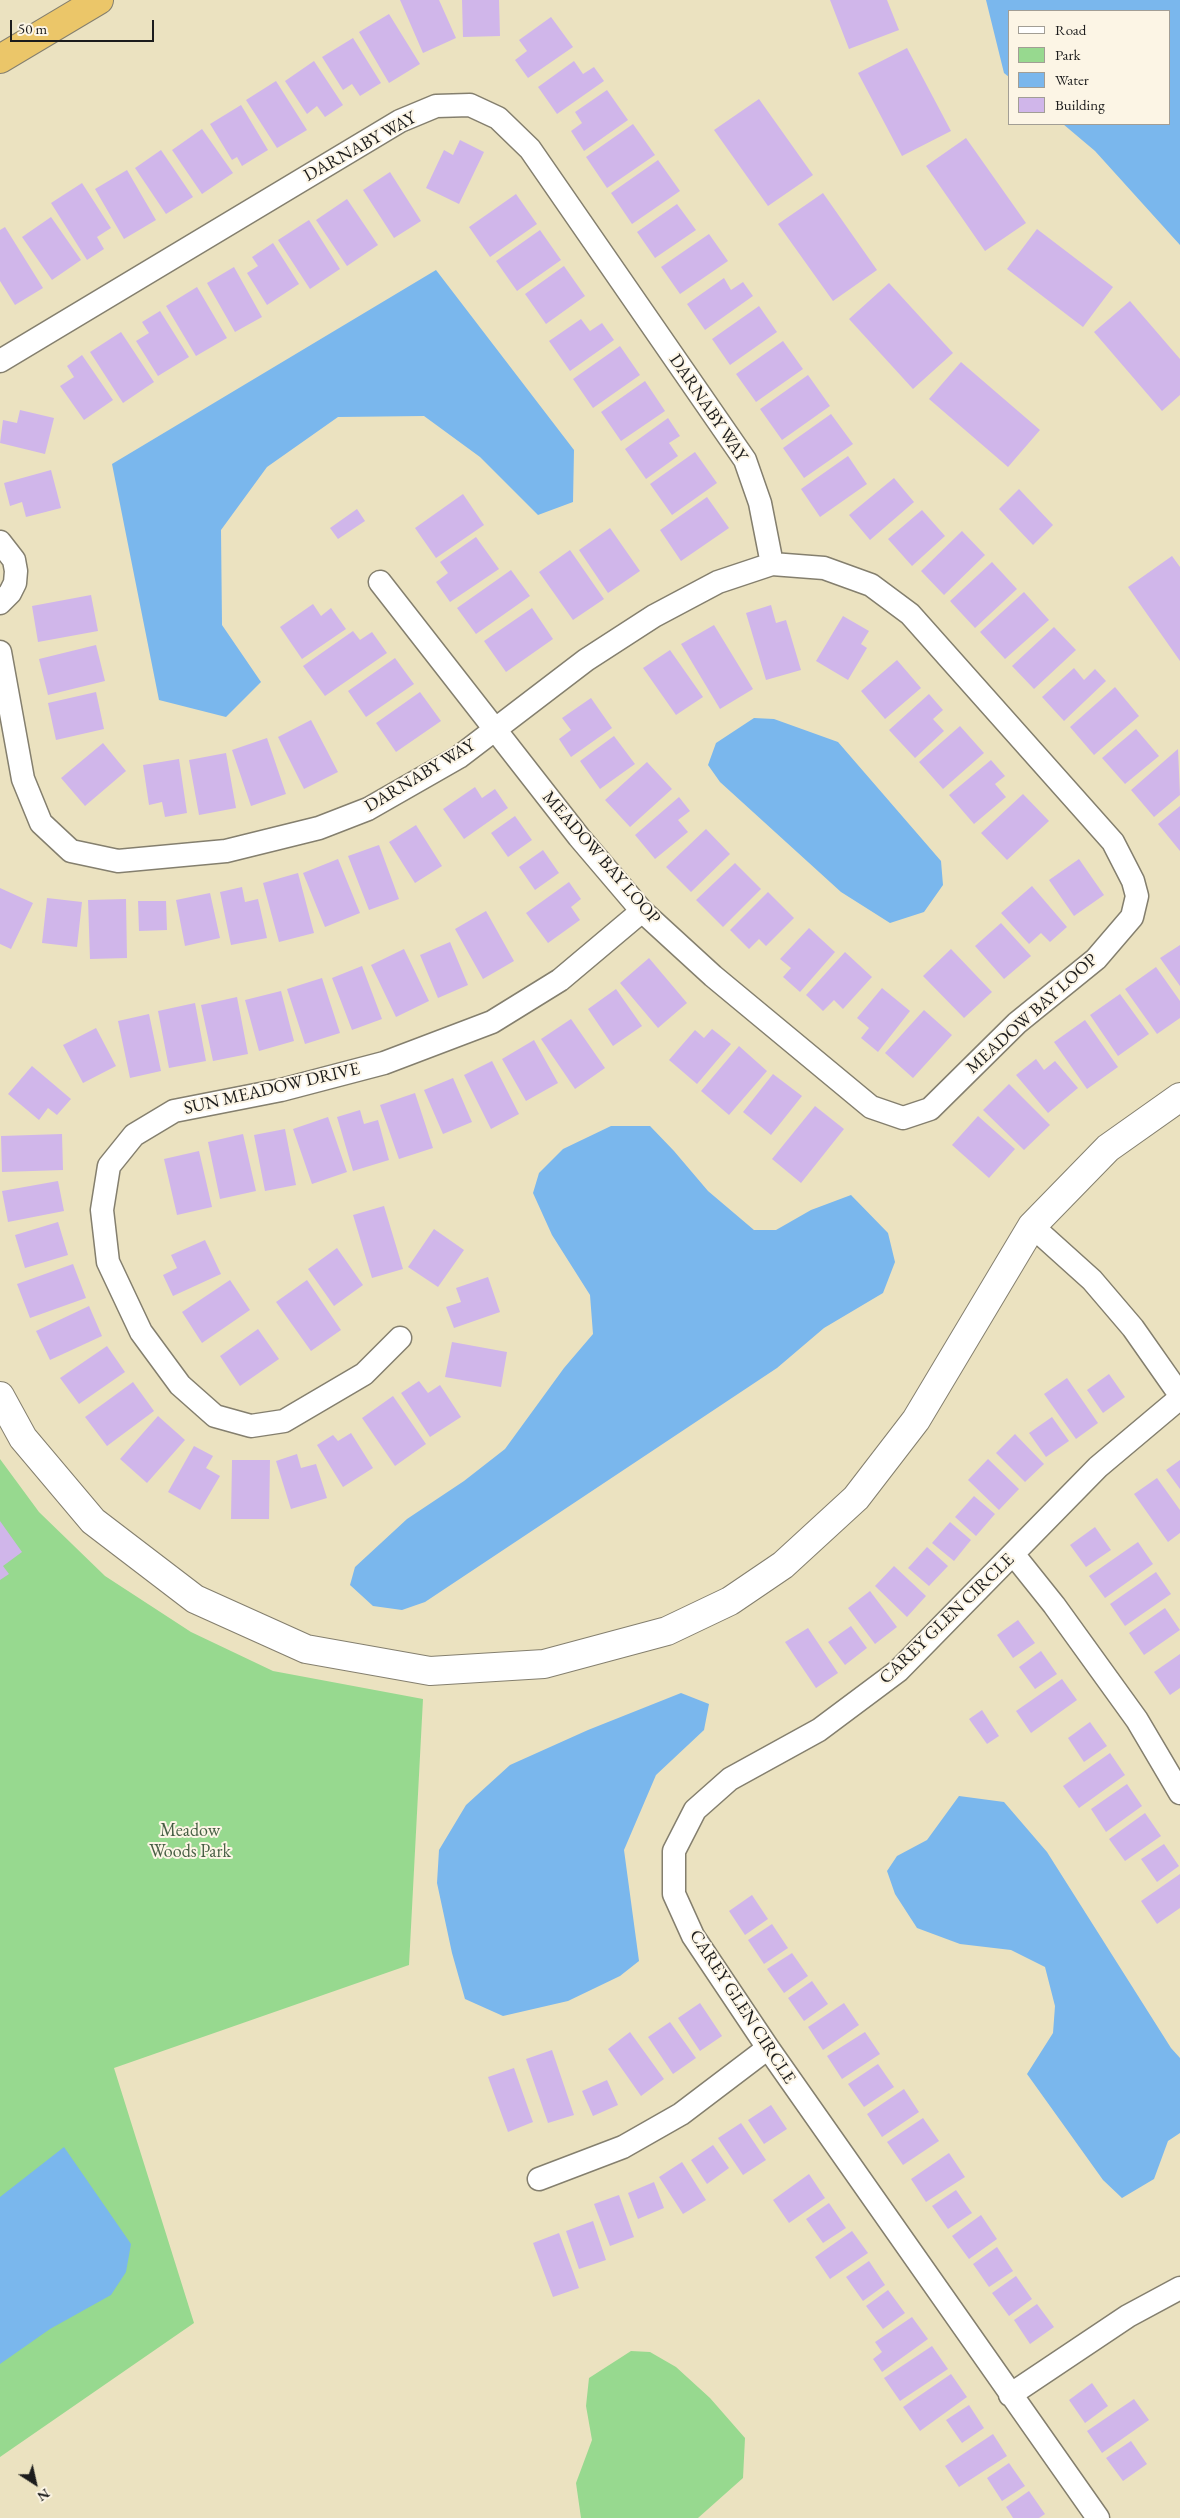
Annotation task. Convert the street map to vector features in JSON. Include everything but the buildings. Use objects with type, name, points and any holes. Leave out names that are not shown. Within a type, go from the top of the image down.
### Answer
[{"type":"highway","points":[[0,59],[98,0]]},
{"type":"street","name":"DARNABY WAY","points":[[0,361],[400,121],[436,106],[470,105],[498,118],[530,149],[745,460],[760,503],[772,564],[718,582],[654,616],[586,660],[459,757],[368,809],[319,828],[226,851],[118,860],[71,851],[41,823],[23,779],[0,652]]},
{"type":"street","points":[[0,542],[14,560],[16,571],[15,583],[10,593],[0,603]]},
{"type":"street","name":"MEADOW BAY LOOP","points":[[380,582],[579,837],[642,911],[713,976],[871,1107],[903,1118],[930,1109],[1017,1023],[1096,959],[1132,917],[1137,896],[1133,881],[1113,842],[910,614],[871,585],[824,568],[772,564]]},
{"type":"street","name":"SUN MEADOW DRIVE","points":[[400,1338],[364,1374],[284,1421],[251,1426],[215,1416],[180,1385],[141,1332],[108,1262],[102,1210],[109,1166],[134,1135],[174,1111],[281,1090],[384,1063],[492,1022],[560,980],[642,911]]},
{"type":"street","points":[[0,1396],[23,1438],[93,1521],[195,1599],[306,1649],[430,1671],[544,1664],[668,1630],[730,1601],[783,1565],[856,1498],[916,1420],[1032,1226],[1108,1148],[1180,1097]]},
{"type":"street","name":"CAREY GLEN CIRCLE","points":[[1032,1226],[1092,1280],[1133,1328],[1180,1397],[1098,1467],[1014,1555],[898,1671],[819,1730],[730,1779],[695,1810],[674,1852],[674,1894],[693,1936],[768,2048],[1098,2518]]},
{"type":"street","points":[[1014,1555],[1054,1605],[1137,1720],[1180,1793]]},
{"type":"street","points":[[539,2179],[623,2147],[681,2114],[768,2048]]},
{"type":"street","points":[[1010,2395],[1128,2316],[1180,2288]]},
{"type":"green space","name":"Meadow Woods Park","points":[[0,1459],[39,1512],[105,1576],[191,1632],[273,1671],[423,1699],[409,1965],[114,2068],[194,2323],[0,2457]]},
{"type":"green space","points":[[631,2351],[650,2352],[676,2367],[710,2398],[745,2438],[743,2478],[698,2518],[581,2518],[576,2483],[592,2440],[586,2406],[589,2378]]},
{"type":"water","points":[[986,0],[1180,0],[1180,245],[1095,151],[1064,125],[1170,125],[1170,10],[1008,10],[1008,76],[1004,73]]},
{"type":"water","points":[[436,270],[574,450],[573,502],[538,515],[480,457],[424,416],[338,417],[267,467],[221,530],[222,625],[261,682],[226,717],[159,700],[112,464]]},
{"type":"water","points":[[754,718],[774,719],[838,742],[941,861],[943,885],[924,912],[890,923],[841,892],[720,782],[708,765],[716,743]]},
{"type":"water","points":[[611,1126],[650,1126],[708,1191],[754,1230],[776,1230],[811,1210],[851,1195],[888,1233],[895,1262],[883,1293],[824,1328],[777,1368],[425,1602],[402,1610],[373,1606],[350,1585],[355,1567],[407,1519],[464,1481],[505,1449],[564,1368],[593,1334],[590,1295],[552,1235],[533,1193],[539,1173],[563,1149]]},
{"type":"water","points":[[681,1693],[709,1704],[704,1730],[656,1775],[624,1850],[639,1961],[620,1976],[568,2001],[503,2016],[465,1999],[452,1953],[437,1883],[439,1850],[466,1805],[510,1765],[588,1730]]},
{"type":"water","points":[[959,1796],[1004,1802],[1047,1852],[1171,2048],[1180,2058],[1180,2133],[1168,2141],[1154,2179],[1122,2198],[1103,2180],[1027,2074],[1053,2033],[1055,2006],[1045,1967],[1011,1950],[960,1944],[917,1928],[895,1894],[887,1871],[897,1856],[927,1840]]},
{"type":"water","points":[[64,2147],[131,2244],[126,2272],[111,2295],[50,2329],[0,2364],[0,2197]]}]
